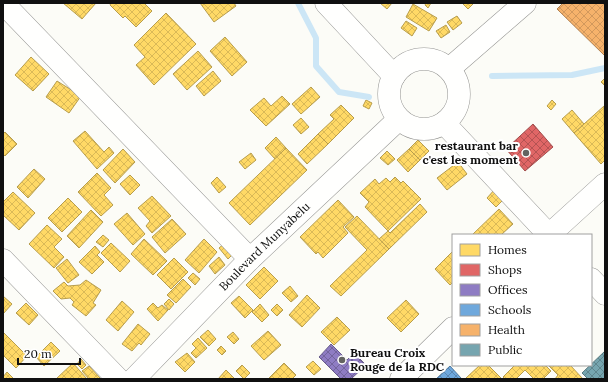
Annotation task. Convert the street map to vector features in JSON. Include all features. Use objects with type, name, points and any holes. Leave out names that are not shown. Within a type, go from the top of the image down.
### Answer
[{"type":"street","points":[[4,3],[250,259]]},
{"type":"street","points":[[326,3],[394,76]]},
{"type":"street","points":[[449,69],[525,3]]},
{"type":"street","points":[[420,59],[435,61],[449,69],[457,82],[459,97],[455,112],[444,123],[433,128],[421,129],[410,126],[400,119],[393,110],[390,99],[390,87],[394,76],[405,65],[420,59]]},
{"type":"street","name":"Boulevard Munyabelu","points":[[145,375],[250,259],[400,119]]},
{"type":"street","points":[[444,123],[548,234]]},
{"type":"street","points":[[550,234],[605,184]]},
{"type":"street","points":[[3,260],[118,379]]},
{"type":"street","points":[[592,280],[605,294]]},
{"type":"street","points":[[401,379],[452,329]]},
{"type":"building: Homes","points":[[63,3],[96,3],[82,19]]},
{"type":"building: Homes","points":[[111,3],[144,3],[152,11],[136,27],[125,16],[123,18],[110,5]]},
{"type":"building: Homes","points":[[200,3],[234,3],[236,6],[214,22]]},
{"type":"building: Homes","points":[[380,3],[392,3],[387,9]]},
{"type":"building: Homes","points":[[426,3],[431,3],[428,8],[425,5]]},
{"type":"building: Homes","points":[[462,3],[474,3],[468,9]]},
{"type":"building: Homes","points":[[413,4],[437,18],[429,31],[406,17]]},
{"type":"building: Homes","points":[[166,13],[196,44],[154,85],[136,65],[145,57],[134,45]]},
{"type":"building: Homes","points":[[457,16],[462,23],[453,30],[447,22]]},
{"type":"building: Homes","points":[[406,21],[417,28],[412,36],[401,28]]},
{"type":"building: Homes","points":[[446,25],[450,32],[441,38],[436,31]]},
{"type":"building: Homes","points":[[225,37],[247,62],[232,76],[210,51]]},
{"type":"building: Homes","points":[[198,51],[212,67],[187,90],[173,74]]},
{"type":"building: Homes","points":[[31,57],[49,74],[33,91],[15,75]]},
{"type":"building: Homes","points":[[213,71],[221,81],[204,96],[196,86]]},
{"type":"building: Homes","points":[[605,78],[605,86],[601,82]]},
{"type":"building: Homes","points":[[57,81],[81,96],[69,113],[46,97]]},
{"type":"building: Homes","points":[[311,87],[320,97],[301,114],[292,104]]},
{"type":"building: Homes","points":[[282,96],[290,104],[266,126],[250,110],[264,98],[271,106]]},
{"type":"building: Homes","points":[[366,100],[372,103],[369,109],[363,106]]},
{"type":"building: Homes","points":[[552,100],[556,104],[551,110],[547,106]]},
{"type":"building: Homes","points":[[341,105],[354,118],[328,144],[318,134],[334,119],[330,115]]},
{"type":"building: Homes","points":[[604,106],[605,160],[601,164],[574,133]]},
{"type":"building: Homes","points":[[572,110],[584,124],[574,133],[562,119]]},
{"type":"building: Homes","points":[[301,118],[309,127],[301,134],[293,125]]},
{"type":"building: Homes","points":[[85,131],[104,152],[109,147],[114,153],[97,169],[73,141]]},
{"type":"building: Homes","points":[[5,132],[17,144],[5,156],[3,154],[3,134]]},
{"type":"building: Homes","points":[[318,134],[328,144],[307,164],[298,154]]},
{"type":"building: Homes","points":[[276,137],[286,148],[275,159],[265,148]]},
{"type":"building: Homes","points":[[418,140],[429,151],[420,160],[409,149]]},
{"type":"building: Homes","points":[[286,148],[307,170],[250,225],[229,203]]},
{"type":"building: Homes","points":[[123,149],[135,162],[115,183],[103,170]]},
{"type":"building: Homes","points":[[409,149],[420,160],[408,172],[397,160]]},
{"type":"building: Homes","points":[[387,151],[395,159],[388,165],[380,158]]},
{"type":"building: Homes","points":[[251,153],[256,160],[245,169],[239,162]]},
{"type":"building: Homes","points":[[458,162],[467,174],[447,190],[437,178]]},
{"type":"building: Homes","points":[[34,169],[45,179],[28,198],[17,187]]},
{"type":"building: Homes","points":[[97,173],[111,188],[104,195],[113,205],[101,216],[78,192]]},
{"type":"building: Homes","points":[[130,175],[140,185],[130,195],[120,184]]},
{"type":"building: Homes","points":[[217,177],[226,187],[219,193],[211,183]]},
{"type":"building: Homes","points":[[395,177],[401,183],[403,181],[421,199],[388,231],[365,207],[369,202],[360,193],[375,179],[379,184],[386,178],[390,182]]},
{"type":"building: Homes","points":[[495,189],[505,198],[496,207],[487,198]]},
{"type":"building: Homes","points":[[13,192],[35,213],[19,230],[3,215],[3,202]]},
{"type":"building: Homes","points":[[152,196],[171,216],[152,233],[146,226],[150,221],[138,208]]},
{"type":"building: Homes","points":[[68,198],[82,212],[62,232],[48,218]]},
{"type":"building: Homes","points":[[338,200],[354,217],[343,227],[348,233],[323,258],[318,252],[316,254],[300,237]]},
{"type":"building: Homes","points":[[420,204],[427,212],[389,249],[379,239],[388,231],[390,233]]},
{"type":"building: Homes","points":[[499,209],[513,224],[502,234],[473,234]]},
{"type":"building: Homes","points":[[91,210],[103,222],[79,248],[67,236]]},
{"type":"building: Homes","points":[[127,213],[145,234],[133,245],[114,224]]},
{"type":"building: Homes","points":[[357,216],[389,249],[341,296],[330,286],[367,250],[345,227]]},
{"type":"building: Homes","points":[[172,219],[186,234],[165,253],[152,237]]},
{"type":"building: Homes","points":[[47,225],[62,239],[54,247],[64,257],[54,268],[29,244]]},
{"type":"building: Homes","points":[[103,235],[109,240],[103,247],[96,242]]},
{"type":"building: Homes","points":[[144,239],[167,261],[153,275],[131,254]]},
{"type":"building: Homes","points":[[204,239],[217,252],[199,273],[185,260]]},
{"type":"building: Homes","points":[[111,243],[130,261],[120,272],[101,253]]},
{"type":"building: Homes","points":[[225,243],[234,253],[228,259],[219,248]]},
{"type":"building: Homes","points":[[95,246],[100,252],[97,255],[104,262],[92,274],[79,262]]},
{"type":"building: Homes","points":[[452,252],[452,283],[450,285],[435,269]]},
{"type":"building: Homes","points":[[219,257],[225,265],[215,274],[209,266]]},
{"type":"building: Homes","points":[[174,258],[188,272],[171,289],[157,275]]},
{"type":"building: Homes","points":[[67,259],[79,275],[68,283],[56,268]]},
{"type":"building: Homes","points":[[264,267],[278,281],[260,299],[246,285]]},
{"type":"building: Homes","points":[[193,273],[200,279],[195,285],[188,278]]},
{"type":"building: Homes","points":[[183,279],[191,287],[176,303],[167,295]]},
{"type":"building: Homes","points":[[86,280],[101,290],[93,303],[96,305],[86,316],[72,305],[74,302],[70,298],[61,299],[53,291],[64,282],[68,286],[80,285]]},
{"type":"building: Homes","points":[[290,286],[298,296],[291,302],[282,293]]},
{"type":"building: Homes","points":[[307,295],[320,308],[302,327],[289,315]]},
{"type":"building: Homes","points":[[3,296],[12,304],[3,314]]},
{"type":"building: Homes","points":[[239,296],[253,310],[245,318],[231,303]]},
{"type":"building: Homes","points":[[169,299],[174,304],[169,310],[164,304]]},
{"type":"building: Homes","points":[[406,300],[419,314],[401,332],[387,318]]},
{"type":"building: Homes","points":[[122,301],[134,312],[118,331],[106,320]]},
{"type":"building: Homes","points":[[26,303],[38,315],[29,325],[16,313]]},
{"type":"building: Homes","points":[[153,303],[158,308],[162,305],[168,310],[158,321],[147,309]]},
{"type":"building: Homes","points":[[260,304],[269,315],[262,322],[252,312]]},
{"type":"building: Homes","points":[[277,304],[283,310],[277,316],[271,310]]},
{"type":"building: Homes","points":[[337,317],[350,330],[334,345],[321,332]]},
{"type":"building: Homes","points":[[138,324],[150,334],[141,345],[139,343],[132,351],[122,344]]},
{"type":"building: Homes","points":[[208,330],[216,339],[209,346],[200,337]]},
{"type":"building: Homes","points":[[268,331],[281,345],[264,360],[251,346]]},
{"type":"building: Homes","points":[[3,332],[27,356],[16,368],[3,355]]},
{"type":"building: Homes","points":[[233,332],[239,339],[234,344],[227,337]]},
{"type":"building: Homes","points":[[198,338],[207,348],[196,358],[191,353],[196,348],[192,344]]},
{"type":"building: Homes","points":[[51,342],[60,351],[44,366],[36,357]]},
{"type":"building: Homes","points":[[221,346],[226,351],[222,355],[217,350]]},
{"type":"building: Homes","points":[[187,353],[195,362],[185,372],[175,362]]},
{"type":"building: Homes","points":[[81,359],[86,365],[82,369],[77,364]]},
{"type":"building: Homes","points":[[313,361],[321,369],[314,375],[306,367]]},
{"type":"building: Homes","points":[[73,363],[87,379],[56,379]]},
{"type":"building: Homes","points":[[284,363],[296,375],[292,379],[268,379]]},
{"type":"building: Homes","points":[[242,365],[250,373],[244,379],[236,371]]},
{"type":"building: Homes","points":[[89,366],[100,378],[89,379],[82,371]]},
{"type":"building: Homes","points":[[479,366],[489,366],[502,379],[468,379],[466,378]]},
{"type":"building: Homes","points":[[514,366],[546,366],[551,371],[543,379],[534,379],[525,370],[516,379],[505,379],[503,377]]},
{"type":"building: Homes","points":[[549,366],[571,366],[583,379],[555,379],[558,375]]},
{"type":"building: Homes","points":[[226,370],[235,379],[218,379]]},
{"type":"building: Homes","points":[[7,372],[13,378],[12,379],[3,379]]},
{"type":"building: Shops","points":[[533,124],[553,147],[525,171],[506,149]]},
{"type":"building: Offices","points":[[331,344],[347,360],[354,353],[366,365],[351,379],[341,379],[319,357]]},
{"type":"building: Schools","points":[[450,366],[461,379],[436,379]]},
{"type":"building: Health","points":[[563,3],[605,3],[604,55],[557,9]]},
{"type":"building: Public","points":[[605,351],[605,379],[588,379],[582,373],[589,366],[592,366],[592,363]]},
{"type":"waterway","points":[[298,3],[316,38],[316,66],[339,92],[369,97]]},
{"type":"waterway","points":[[492,76],[572,75],[605,68]]},
{"type":"place","name":"restaurant bar c'est les moment","points":[[526,153]]},
{"type":"place","name":"Bureau Croix Rouge de la RDC","points":[[342,360]]}]
